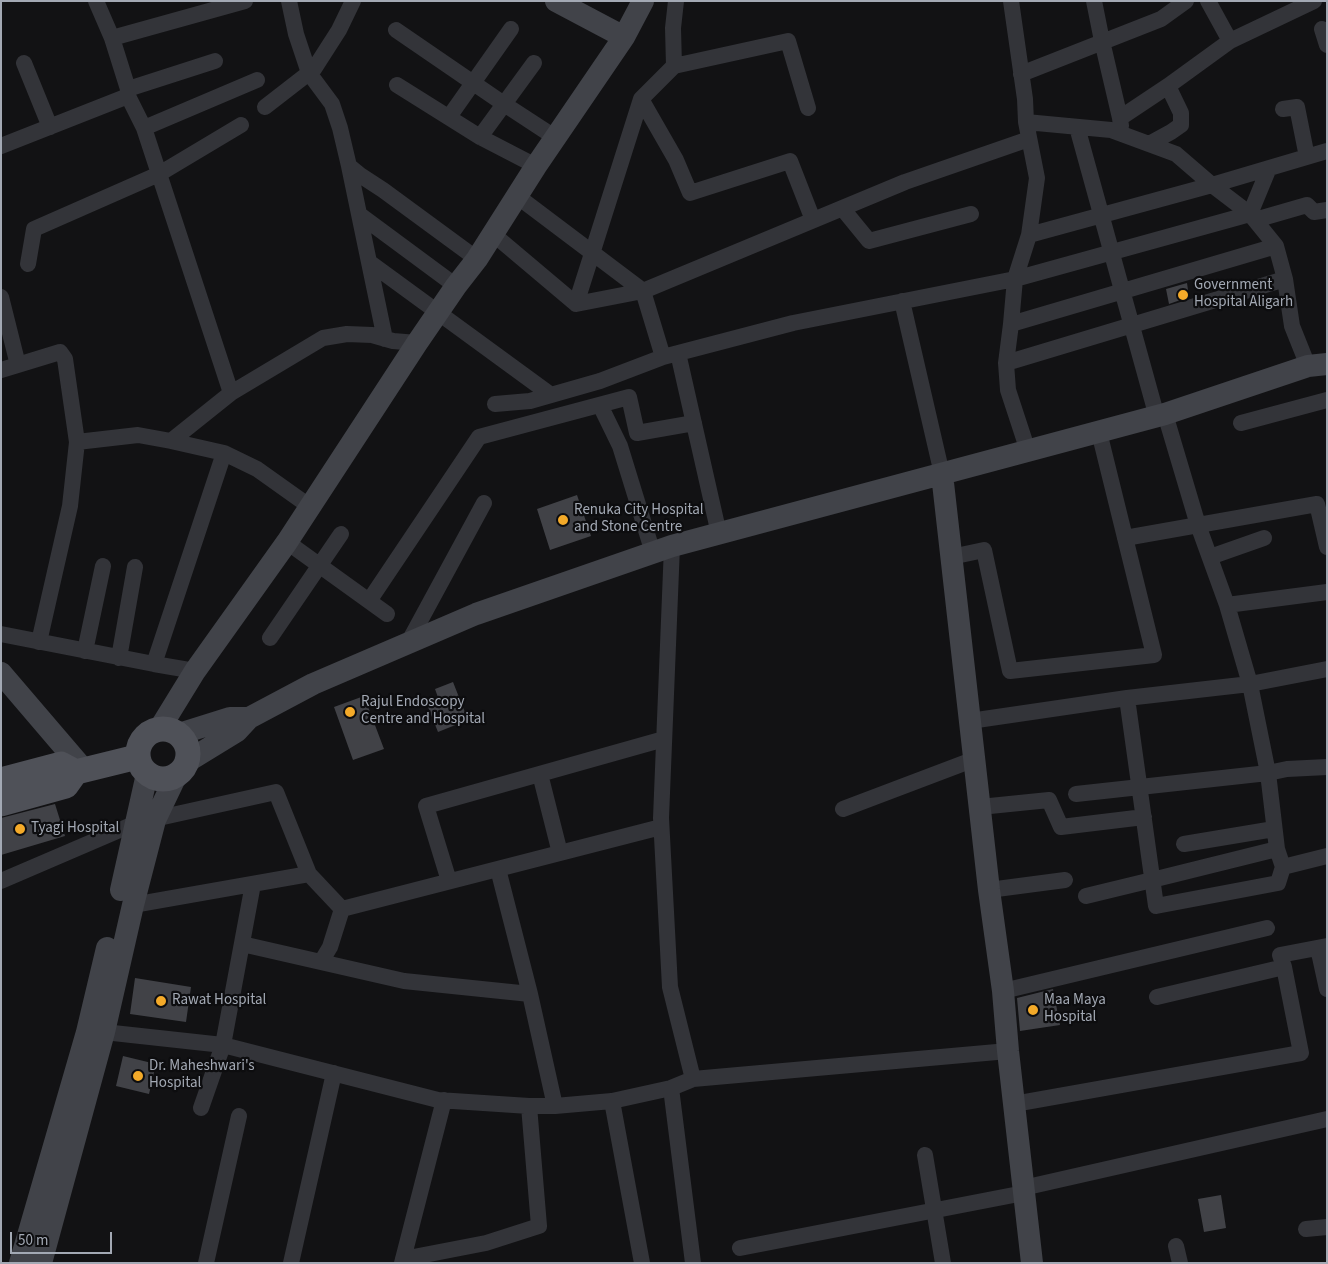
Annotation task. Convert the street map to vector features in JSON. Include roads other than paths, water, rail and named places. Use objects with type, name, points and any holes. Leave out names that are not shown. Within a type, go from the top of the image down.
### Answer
[{"type":"main road","points":[[169,731],[186,741],[189,751],[182,769],[166,780],[156,779],[142,766],[138,747],[143,738],[150,732],[169,731]]},
{"type":"main road","points":[[1,780],[61,764],[80,772],[142,766]]},
{"type":"main road","points":[[1,804],[66,786],[80,772]]},
{"type":"street","points":[[96,1],[112,38],[128,92],[144,128],[231,393]]},
{"type":"street","points":[[112,38],[245,1]]},
{"type":"street","points":[[289,1],[296,34],[309,73],[332,104],[340,128],[385,338]]},
{"type":"street","points":[[265,107],[314,69],[353,1]]},
{"type":"street","points":[[556,1],[624,37]]},
{"type":"street","points":[[169,731],[195,671],[287,542],[417,343],[477,259],[536,166],[624,37],[643,1]]},
{"type":"street","points":[[674,66],[673,28],[676,1]]},
{"type":"street","points":[[1011,1],[1026,122],[1037,178],[1029,235],[1015,279],[1006,363],[1008,390],[1028,451]]},
{"type":"street","points":[[20,1263],[146,821],[182,769],[237,731],[249,718],[313,684],[476,614],[663,549],[1161,415],[1318,365],[1292,326],[1285,279],[1276,246],[1252,217],[1176,154],[1149,144],[1121,126],[1094,1]]},
{"type":"street","points":[[1021,74],[1161,19],[1186,1]]},
{"type":"street","points":[[1208,1],[1230,41]]},
{"type":"street","points":[[1026,122],[1111,130],[1121,126],[1168,86],[1230,41],[1314,1]]},
{"type":"street","points":[[449,118],[511,29]]},
{"type":"street","points":[[1322,29],[1327,45]]},
{"type":"street","points":[[396,30],[556,138]]},
{"type":"street","points":[[576,304],[641,99],[674,66],[788,41],[808,108]]},
{"type":"street","points":[[1,146],[50,127],[128,92],[215,60]]},
{"type":"street","points":[[24,63],[50,127]]},
{"type":"street","points":[[480,137],[534,63]]},
{"type":"street","points":[[144,128],[257,80]]},
{"type":"street","points":[[397,85],[480,137],[536,166]]},
{"type":"street","points":[[1149,144],[1181,125],[1181,113],[1168,86]]},
{"type":"street","points":[[641,99],[676,160],[690,193],[790,161],[813,220]]},
{"type":"street","points":[[1283,109],[1297,107],[1307,157]]},
{"type":"street","points":[[28,264],[34,229],[159,174],[241,125]]},
{"type":"street","points":[[1077,127],[1132,325],[1198,525],[1227,605],[1250,684],[1268,773],[1276,849],[1283,867],[1278,883],[1156,906],[1127,698]]},
{"type":"street","points":[[576,304],[642,291],[905,182],[1029,139]]},
{"type":"street","points":[[1029,235],[1212,185],[1327,151]]},
{"type":"street","points":[[349,166],[477,259]]},
{"type":"street","points":[[1252,217],[1269,168]]},
{"type":"street","points":[[517,196],[642,291],[670,355],[694,424],[720,534]]},
{"type":"street","points":[[496,404],[530,401],[600,381],[670,355],[793,324],[1015,279],[1112,252],[1307,205],[1314,212],[1327,210]]},
{"type":"street","points":[[842,208],[870,241],[971,214]]},
{"type":"street","points":[[360,216],[456,286]]},
{"type":"street","points":[[493,234],[576,304]]},
{"type":"street","points":[[1011,324],[1276,246]]},
{"type":"street","points":[[369,262],[551,395]]},
{"type":"street","points":[[1006,363],[1285,279]]},
{"type":"street","points":[[1,296],[18,365]]},
{"type":"street","points":[[902,302],[942,474],[989,890],[1003,991],[1032,1263]]},
{"type":"street","points":[[171,441],[231,393],[323,338],[347,334],[372,335],[417,343]]},
{"type":"street","points":[[1,370],[60,352],[65,359],[77,442],[70,506],[39,642]]},
{"type":"street","points":[[369,601],[479,437],[629,397],[637,433],[694,424]]},
{"type":"street","points":[[1241,423],[1327,400]]},
{"type":"street","points":[[600,405],[620,446],[663,549],[664,739],[661,827],[670,986],[693,1079]]},
{"type":"street","points":[[951,557],[984,550],[1010,670],[1154,655],[1099,432]]},
{"type":"street","points":[[77,442],[138,435],[224,453],[257,469],[309,506]]},
{"type":"street","points":[[154,664],[224,453]]},
{"type":"street","points":[[1125,538],[1322,501],[1327,547]]},
{"type":"street","points":[[408,643],[484,503]]},
{"type":"street","points":[[270,638],[341,534]]},
{"type":"street","points":[[1210,557],[1264,538]]},
{"type":"street","points":[[287,542],[387,614]]},
{"type":"street","points":[[86,651],[103,566]]},
{"type":"street","points":[[119,658],[135,567]]},
{"type":"street","points":[[1227,605],[1327,592]]},
{"type":"street","points":[[1,634],[195,671]]},
{"type":"street","points":[[970,721],[1127,698],[1250,684],[1327,669]]},
{"type":"street","points":[[1,673],[80,772]]},
{"type":"street","points":[[169,731],[230,718],[249,718]]},
{"type":"street","points":[[449,881],[426,806],[664,739]]},
{"type":"street","points":[[843,809],[975,759]]},
{"type":"street","points":[[41,1263],[104,1032],[133,905],[146,821],[142,766]]},
{"type":"street","points":[[1076,794],[1268,773],[1287,769],[1327,767]]},
{"type":"street","points":[[540,774],[560,853]]},
{"type":"street","points":[[1,881],[146,821],[276,792],[309,874],[342,909]]},
{"type":"street","points":[[980,807],[1050,800],[1061,827],[1144,817]]},
{"type":"street","points":[[342,909],[661,827]]},
{"type":"street","points":[[1184,844],[1274,829]]},
{"type":"street","points":[[1086,896],[1276,849]]},
{"type":"street","points":[[1283,867],[1327,856]]},
{"type":"street","points":[[498,869],[556,1106]]},
{"type":"street","points":[[133,905],[309,874]]},
{"type":"street","points":[[989,890],[1065,880]]},
{"type":"street","points":[[201,1108],[223,1045],[253,884]]},
{"type":"street","points":[[322,962],[330,947],[342,909]]},
{"type":"street","points":[[1003,991],[1267,928]]},
{"type":"street","points":[[242,944],[404,981],[530,994]]},
{"type":"street","points":[[1014,1104],[1301,1053],[1280,955],[1322,947],[1327,989]]},
{"type":"street","points":[[1157,997],[1284,967]]},
{"type":"street","points":[[104,1032],[223,1045],[438,1100],[529,1106],[556,1106],[612,1101],[671,1088],[693,1079],[1008,1051]]},
{"type":"street","points":[[290,1263],[334,1073]]},
{"type":"street","points":[[671,1088],[693,1263]]},
{"type":"street","points":[[444,1100],[403,1261],[486,1243],[539,1226],[529,1106]]},
{"type":"street","points":[[612,1101],[642,1263]]},
{"type":"street","points":[[206,1263],[238,1116]]},
{"type":"street","points":[[740,1248],[934,1210],[1327,1119]]},
{"type":"street","points":[[925,1156],[943,1263]]},
{"type":"street","points":[[1306,1229],[1327,1227]]},
{"type":"street","points":[[1176,1246],[1180,1263]]},
{"type":"place","name":"Government Hospital Aligarh","points":[[1183,295]]},
{"type":"place","name":"Renuka City Hospital and Stone Centre","points":[[563,520]]},
{"type":"place","name":"Rajul Endoscopy Centre and Hospital","points":[[350,712]]},
{"type":"place","name":"Tyagi Hospital","points":[[20,829]]},
{"type":"place","name":"Rawat Hospital","points":[[161,1001]]},
{"type":"place","name":"Maa Maya Hospital","points":[[1033,1010]]},
{"type":"place","name":"Dr. Maheshwari's Hospital","points":[[138,1076]]}]
